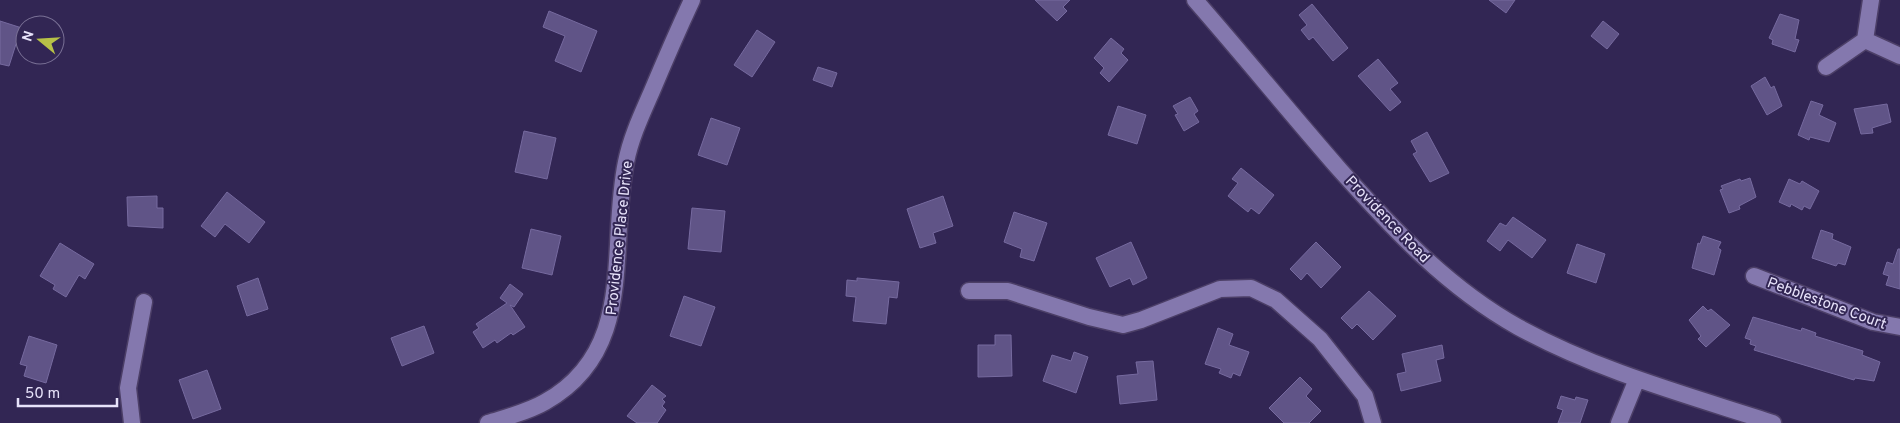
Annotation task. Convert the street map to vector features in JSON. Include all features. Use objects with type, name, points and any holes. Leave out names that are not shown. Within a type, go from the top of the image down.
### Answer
[{"type":"street","name":"Providence Place Drive","points":[[488,423],[523,412],[560,393],[574,381],[596,353],[607,330],[613,307],[621,190],[626,160],[634,133],[692,0]]},
{"type":"street","name":"Providence Road","points":[[1195,0],[1265,84],[1413,248],[1462,290],[1517,327],[1574,356],[1637,379],[1773,423]]},
{"type":"street","points":[[1826,67],[1865,40],[1871,0]]},
{"type":"street","points":[[1865,40],[1900,56]]},
{"type":"street","name":"Pebblestone Court","points":[[1754,276],[1873,322],[1900,327]]},
{"type":"street","points":[[969,291],[1008,291],[1089,317],[1123,325],[1142,320],[1220,289],[1251,288],[1276,300],[1320,339],[1365,396],[1372,423]]},
{"type":"street","points":[[132,423],[128,388],[144,302]]},
{"type":"street","points":[[1620,423],[1637,379]]},
{"type":"building","points":[[1035,0],[1070,0],[1063,7],[1067,11],[1057,21]]},
{"type":"building","points":[[1489,0],[1515,0],[1506,13]]},
{"type":"building","points":[[1312,4],[1348,48],[1333,61],[1313,37],[1309,40],[1301,30],[1307,25],[1299,15]]},
{"type":"building","points":[[549,11],[597,31],[581,72],[555,61],[565,36],[543,27]]},
{"type":"building","points":[[1780,14],[1799,20],[1795,39],[1799,40],[1795,52],[1772,44],[1773,40],[1769,38]]},
{"type":"building","points":[[0,21],[15,26],[15,47],[9,66],[0,64]]},
{"type":"building","points":[[1603,21],[1619,34],[1607,49],[1591,36]]},
{"type":"building","points":[[757,30],[775,42],[752,77],[734,65]]},
{"type":"building","points":[[1111,38],[1124,49],[1121,53],[1128,60],[1109,82],[1100,73],[1104,68],[1094,58]]},
{"type":"building","points":[[1378,59],[1398,83],[1390,89],[1401,102],[1390,111],[1358,76]]},
{"type":"building","points":[[818,67],[837,73],[832,87],[813,80]]},
{"type":"building","points":[[1765,77],[1771,88],[1774,86],[1782,106],[1767,115],[1751,86]]},
{"type":"building","points":[[1190,97],[1198,111],[1194,114],[1199,122],[1184,131],[1175,115],[1178,114],[1173,106]]},
{"type":"building","points":[[1811,101],[1823,105],[1819,115],[1836,123],[1829,142],[1810,137],[1809,140],[1798,135]]},
{"type":"building","points":[[1887,104],[1891,122],[1872,128],[1873,133],[1861,134],[1854,109]]},
{"type":"building","points":[[1118,106],[1146,115],[1137,144],[1108,135]]},
{"type":"building","points":[[711,118],[740,128],[727,165],[698,155]]},
{"type":"building","points":[[524,131],[556,138],[547,179],[515,172]]},
{"type":"building","points":[[1427,132],[1449,173],[1430,182],[1413,154],[1417,152],[1411,141]]},
{"type":"building","points":[[1241,168],[1274,195],[1259,214],[1251,208],[1248,212],[1228,196],[1238,183],[1232,179]]},
{"type":"building","points":[[1750,178],[1756,197],[1739,206],[1740,209],[1729,213],[1720,190],[1723,189],[1721,186],[1740,179],[1741,181]]},
{"type":"building","points":[[1789,179],[1800,184],[1802,181],[1819,191],[1810,209],[1804,206],[1802,210],[1791,204],[1790,207],[1779,202]]},
{"type":"building","points":[[227,192],[265,222],[249,243],[225,224],[215,237],[201,226]]},
{"type":"building","points":[[157,196],[157,208],[163,208],[163,228],[128,226],[127,197]]},
{"type":"building","points":[[943,196],[953,226],[933,233],[936,243],[920,248],[907,209]]},
{"type":"building","points":[[692,208],[725,211],[721,252],[688,249]]},
{"type":"building","points":[[1014,212],[1047,223],[1034,261],[1020,257],[1022,249],[1004,242]]},
{"type":"building","points":[[1513,217],[1546,240],[1532,258],[1508,240],[1500,251],[1487,241],[1500,223],[1506,226]]},
{"type":"building","points":[[531,229],[561,236],[552,275],[522,268]]},
{"type":"building","points":[[1821,230],[1833,234],[1832,239],[1851,247],[1845,265],[1838,263],[1836,266],[1812,258]]},
{"type":"building","points":[[1703,236],[1721,242],[1718,248],[1721,250],[1714,275],[1692,268],[1698,243],[1700,244]]},
{"type":"building","points":[[1131,242],[1147,278],[1133,285],[1130,278],[1110,287],[1096,258]]},
{"type":"building","points":[[1316,242],[1341,267],[1321,288],[1307,273],[1301,280],[1290,269]]},
{"type":"building","points":[[60,243],[94,264],[85,279],[79,275],[66,297],[53,289],[55,285],[40,276]]},
{"type":"building","points":[[1577,244],[1605,254],[1596,283],[1567,273]]},
{"type":"building","points":[[1898,249],[1900,249],[1900,289],[1886,285],[1889,276],[1883,274],[1887,262],[1893,264]]},
{"type":"building","points":[[258,278],[268,309],[247,316],[237,286]]},
{"type":"building","points":[[857,278],[899,282],[897,298],[889,297],[886,324],[853,321],[856,297],[846,296],[847,280],[857,281]]},
{"type":"building","points":[[510,284],[523,294],[514,307],[510,305],[525,327],[513,335],[511,333],[497,343],[495,340],[483,348],[473,332],[479,328],[476,324],[507,303],[500,298]]},
{"type":"building","points":[[1369,291],[1396,316],[1373,340],[1357,324],[1352,329],[1341,318]]},
{"type":"building","points":[[684,296],[715,307],[701,346],[670,336]]},
{"type":"building","points":[[1703,306],[1708,311],[1711,309],[1730,325],[1706,347],[1698,339],[1701,336],[1689,320]]},
{"type":"building","points":[[1753,317],[1801,331],[1802,328],[1816,333],[1815,336],[1863,351],[1862,355],[1880,362],[1874,381],[1855,378],[1854,380],[1754,350],[1756,346],[1750,344],[1751,340],[1745,338]]},
{"type":"building","points":[[424,326],[434,353],[402,366],[391,338]]},
{"type":"building","points":[[1218,328],[1233,334],[1229,345],[1249,352],[1240,376],[1233,373],[1231,378],[1219,373],[1221,369],[1205,364]]},
{"type":"building","points":[[995,335],[1011,335],[1012,376],[978,377],[978,345],[995,345]]},
{"type":"building","points":[[29,336],[57,345],[46,383],[24,376],[27,366],[20,364]]},
{"type":"building","points":[[1442,345],[1444,358],[1436,360],[1441,381],[1401,391],[1397,374],[1406,372],[1402,354]]},
{"type":"building","points":[[1074,352],[1088,357],[1076,393],[1043,381],[1052,355],[1071,361]]},
{"type":"building","points":[[1153,361],[1157,400],[1120,404],[1117,376],[1138,374],[1136,362]]},
{"type":"building","points":[[207,370],[221,409],[193,419],[179,380]]},
{"type":"building","points":[[1300,377],[1312,389],[1306,396],[1321,411],[1309,423],[1284,423],[1269,408]]},
{"type":"building","points":[[652,385],[666,396],[662,399],[665,402],[662,406],[666,410],[657,423],[637,423],[627,416]]},
{"type":"building","points":[[1561,396],[1575,400],[1576,397],[1588,400],[1580,423],[1558,423],[1563,410],[1557,408]]}]
